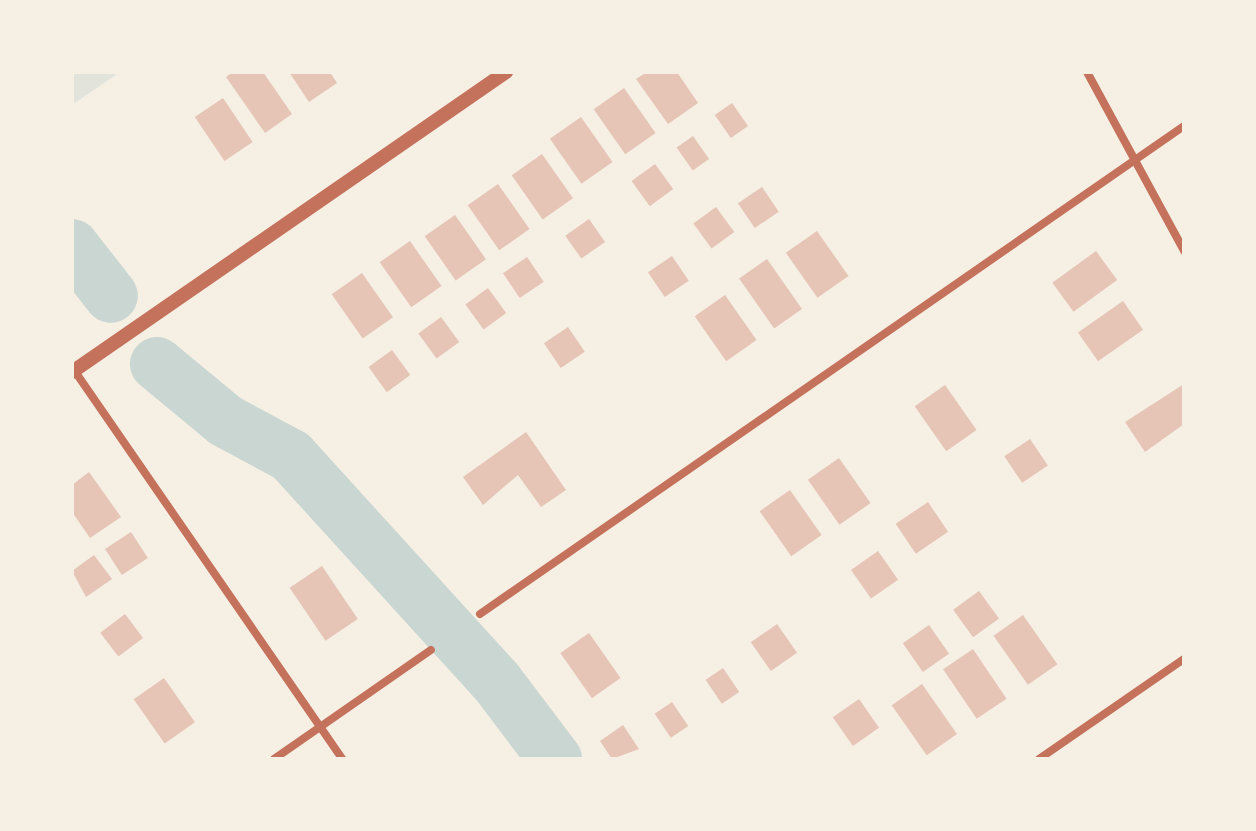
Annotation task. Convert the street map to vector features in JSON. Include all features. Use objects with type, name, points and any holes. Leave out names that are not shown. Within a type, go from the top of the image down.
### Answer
[{"type":"street","points":[[342,759],[73,371],[506,72]]},
{"type":"street","points":[[1087,72],[1184,251]]},
{"type":"street","points":[[480,614],[1184,126]]},
{"type":"street","points":[[274,759],[431,650]]},
{"type":"street","points":[[1039,759],[1184,659]]},
{"type":"shaded area","points":[[72,72],[120,72],[72,105]]},
{"type":"building","points":[[233,72],[263,72],[292,114],[265,133],[226,77]]},
{"type":"building","points":[[289,72],[330,72],[337,83],[309,102]]},
{"type":"building","points":[[647,72],[677,72],[698,103],[668,124],[636,79]]},
{"type":"building","points":[[624,88],[656,133],[625,154],[594,109]]},
{"type":"building","points":[[223,98],[253,142],[224,161],[195,117]]},
{"type":"building","points":[[732,103],[748,126],[731,138],[715,115]]},
{"type":"building","points":[[581,117],[613,162],[581,184],[550,139]]},
{"type":"building","points":[[693,136],[709,159],[693,170],[677,147]]},
{"type":"building","points":[[542,154],[573,198],[543,219],[512,175]]},
{"type":"building","points":[[655,164],[673,189],[650,206],[632,181]]},
{"type":"building","points":[[498,184],[530,229],[499,250],[468,205]]},
{"type":"building","points":[[762,187],[779,212],[755,228],[738,203]]},
{"type":"building","points":[[716,207],[734,232],[712,249],[693,223]]},
{"type":"building","points":[[455,215],[486,259],[456,280],[425,236]]},
{"type":"building","points":[[589,219],[605,242],[581,259],[565,236]]},
{"type":"building","points":[[817,231],[849,276],[817,298],[786,253]]},
{"type":"building","points":[[410,241],[442,286],[411,307],[380,262]]},
{"type":"building","points":[[1096,251],[1117,280],[1073,312],[1052,283]]},
{"type":"building","points":[[672,256],[689,281],[665,297],[648,272]]},
{"type":"building","points":[[527,257],[544,282],[520,298],[503,273]]},
{"type":"building","points":[[767,259],[802,309],[774,328],[739,279]]},
{"type":"building","points":[[362,273],[393,317],[363,338],[332,294]]},
{"type":"building","points":[[488,288],[506,313],[484,330],[465,304]]},
{"type":"building","points":[[725,295],[757,340],[726,361],[695,316]]},
{"type":"building","points":[[1123,301],[1143,330],[1098,361],[1078,333]]},
{"type":"building","points":[[441,317],[459,342],[437,359],[418,333]]},
{"type":"building","points":[[568,327],[585,352],[561,368],[544,343]]},
{"type":"building","points":[[392,350],[410,375],[387,392],[369,367]]},
{"type":"building","points":[[1184,384],[1184,424],[1145,452],[1125,422]]},
{"type":"building","points":[[945,385],[977,430],[946,451],[915,406]]},
{"type":"building","points":[[526,432],[566,490],[541,507],[518,475],[483,505],[463,477]]},
{"type":"building","points":[[1030,439],[1048,466],[1022,483],[1004,456]]},
{"type":"building","points":[[839,458],[871,503],[839,525],[808,480]]},
{"type":"building","points":[[89,472],[121,517],[90,538],[72,512],[72,485]]},
{"type":"building","points":[[790,490],[822,535],[791,556],[760,511]]},
{"type":"building","points":[[928,502],[948,532],[916,554],[896,524]]},
{"type":"building","points":[[131,532],[148,558],[122,575],[105,549]]},
{"type":"building","points":[[878,551],[898,580],[871,599],[851,570]]},
{"type":"building","points":[[94,555],[112,579],[86,597],[72,571]]},
{"type":"building","points":[[322,566],[358,619],[325,641],[290,588]]},
{"type":"building","points":[[979,591],[999,619],[973,637],[953,610]]},
{"type":"building","points":[[125,614],[143,638],[118,657],[100,633]]},
{"type":"building","points":[[1023,615],[1057,664],[1028,685],[994,636]]},
{"type":"building","points":[[777,624],[797,653],[771,671],[751,642]]},
{"type":"building","points":[[929,625],[949,654],[923,672],[903,643]]},
{"type":"building","points":[[589,633],[621,678],[592,698],[560,653]]},
{"type":"building","points":[[973,649],[1007,699],[977,719],[943,669]]},
{"type":"building","points":[[723,668],[739,692],[722,704],[706,680]]},
{"type":"building","points":[[164,678],[195,722],[165,743],[134,699]]},
{"type":"building","points":[[922,684],[957,734],[927,755],[892,705]]},
{"type":"building","points":[[859,699],[879,728],[853,746],[833,717]]},
{"type":"building","points":[[672,702],[688,726],[671,738],[655,714]]},
{"type":"building","points":[[623,725],[639,749],[612,759],[600,741]]},
{"type":"waterway","points":[[72,246],[111,296]]},
{"type":"waterway","points":[[157,364],[226,421],[291,456],[496,681],[555,759]]}]
